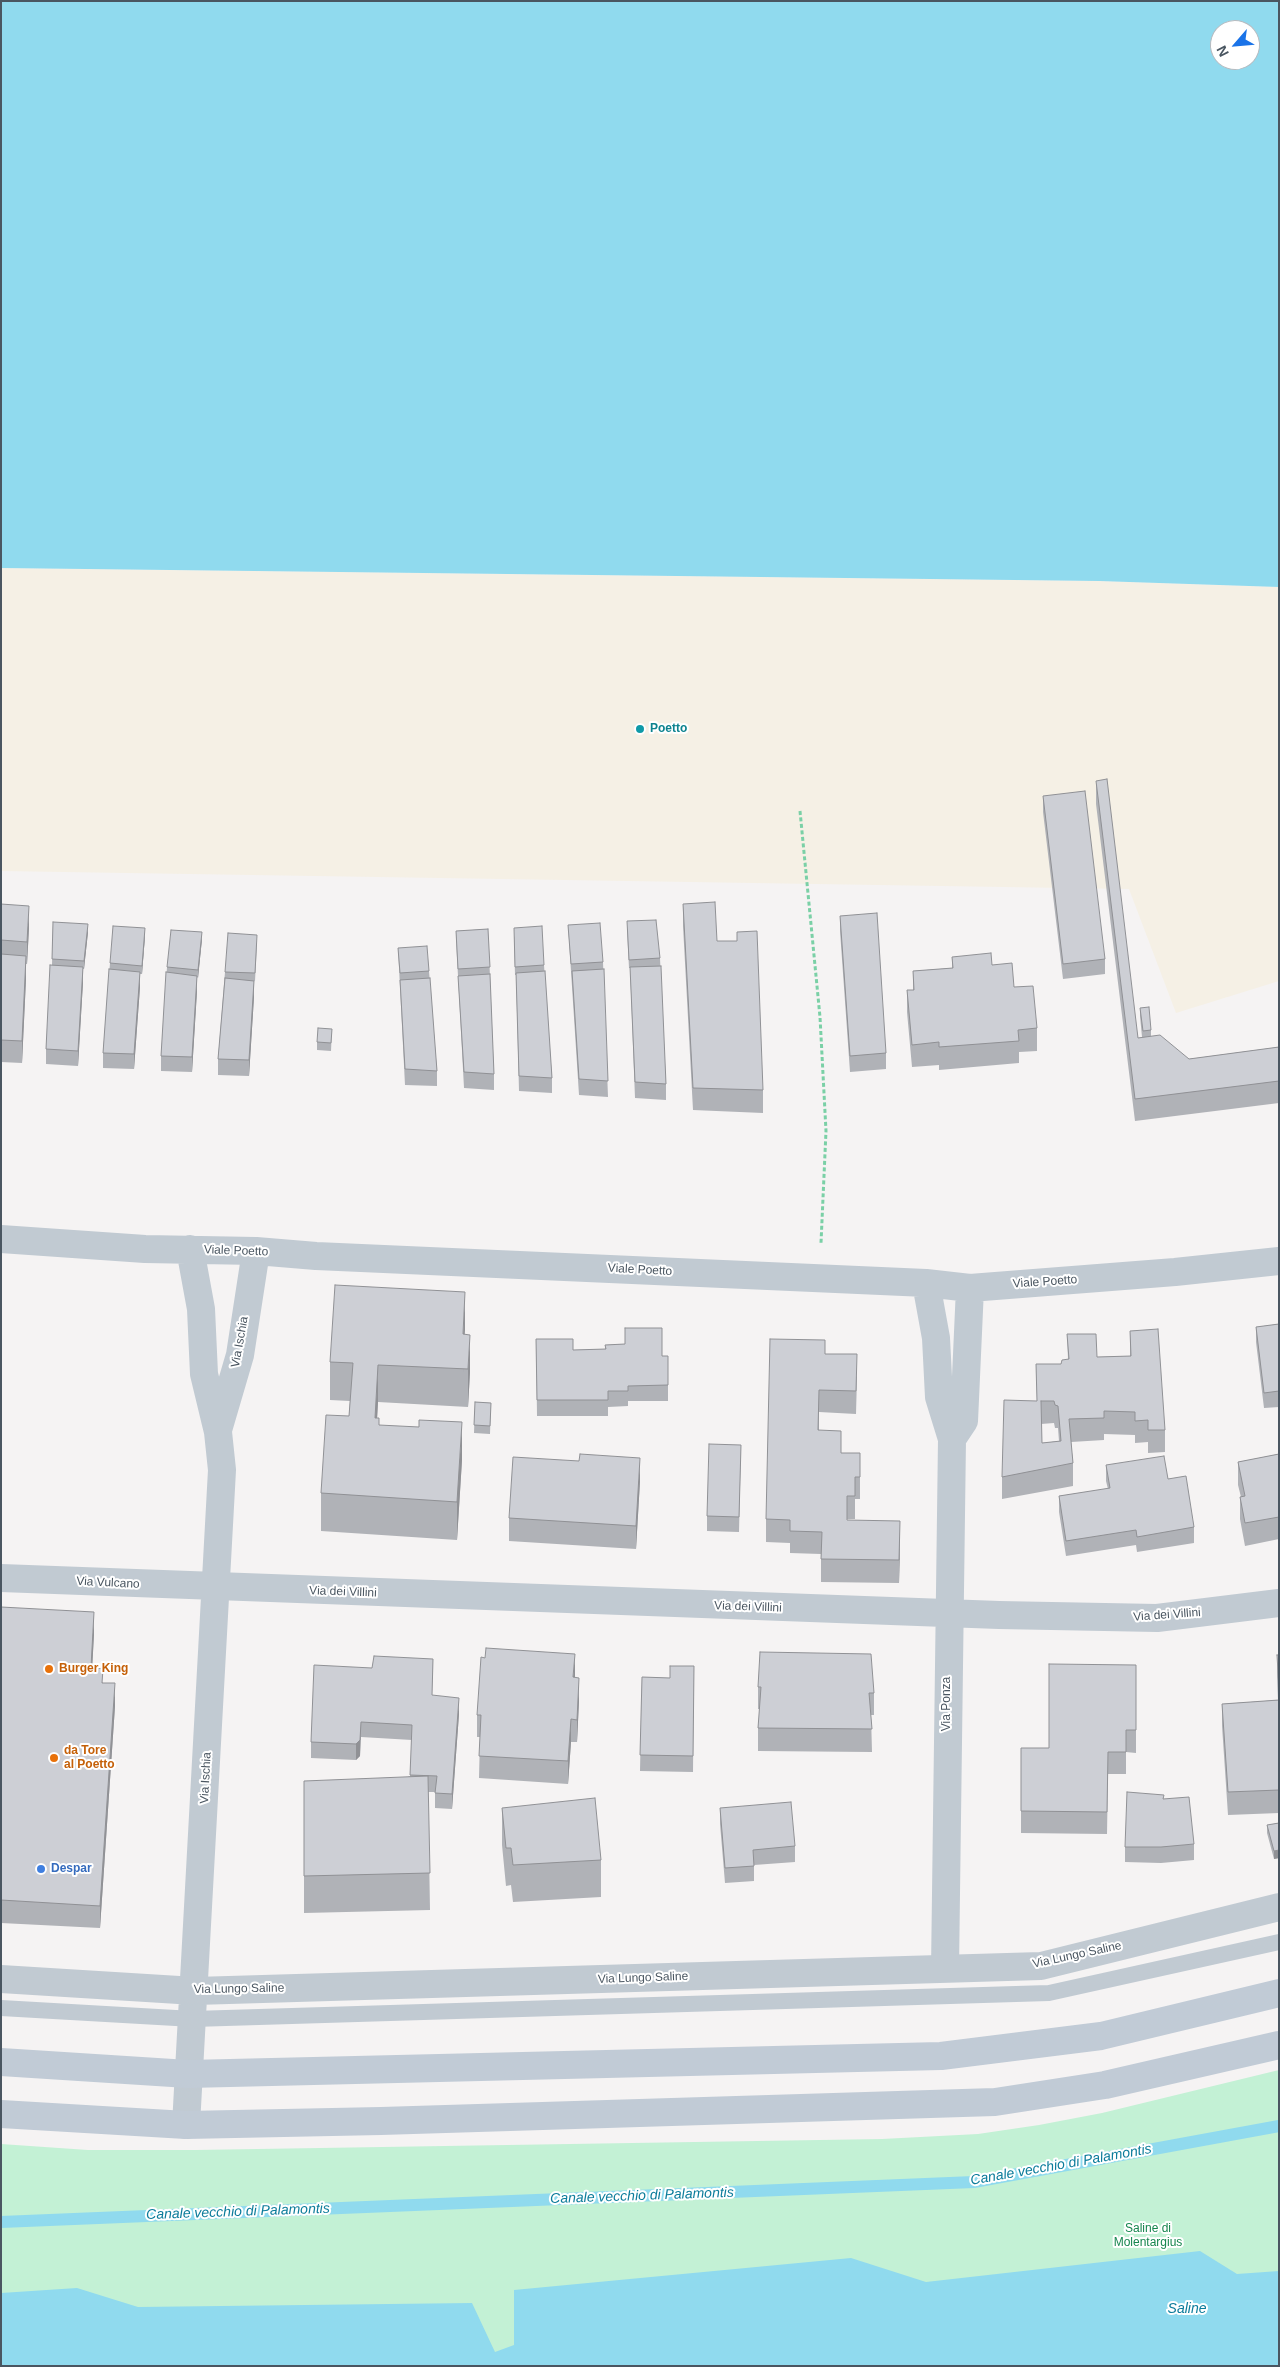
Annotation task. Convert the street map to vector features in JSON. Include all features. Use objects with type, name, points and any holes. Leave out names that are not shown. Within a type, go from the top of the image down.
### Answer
[{"type":"main road","points":[[1,2062],[188,2074],[941,2056],[1101,2036],[1279,1993]]},
{"type":"main road","points":[[1,2114],[186,2124],[390,2121],[995,2102],[1105,2085],[1279,2045]]},
{"type":"street","name":"Viale Poetto","points":[[1,1239],[145,1249],[256,1250],[326,1256],[926,1283],[970,1288],[1175,1272],[1279,1261]]},
{"type":"street","name":"Via Ischia","points":[[186,2124],[195,1991],[222,1470],[218,1432],[204,1374],[201,1310],[190,1249]]},
{"type":"street","name":"Via Ischia","points":[[218,1432],[240,1355],[256,1250]]},
{"type":"street","name":"Via Ponza","points":[[926,1283],[936,1338],[939,1397],[952,1439],[944,1969]]},
{"type":"street","name":"Via Ponza","points":[[952,1439],[964,1421],[970,1288]]},
{"type":"street","name":"Via Vulcano","points":[[1,1578],[216,1587]]},
{"type":"street","name":"Via dei Villini","points":[[216,1587],[948,1614],[1157,1618],[1279,1603]]},
{"type":"street","name":"Via Lungo Saline","points":[[1,1979],[195,1991],[1041,1966],[1279,1907]]},
{"type":"lane","points":[[1,2008],[193,2019],[1049,1993],[1279,1942]]},
{"type":"path","points":[[800,811],[820,1017],[826,1131],[821,1244]]},
{"type":"green space","name":"Saline di Molentargius","points":[[1279,2070],[1279,2366],[1,2366],[1,2144],[88,2150],[195,2150],[882,2139],[978,2134],[1102,2113]]},
{"type":"sand","name":"Poetto","points":[[1,568],[1099,581],[1279,587],[1279,981],[1176,1013],[1129,889],[1,871]]},
{"type":"water","points":[[1,1],[1279,1],[1279,587],[1099,581],[1,568]]},
{"type":"water","name":"Saline","points":[[1200,2251],[1237,2274],[1279,2271],[1279,2366],[1,2366],[1,2293],[77,2288],[138,2307],[472,2303],[495,2352],[514,2345],[514,2290],[851,2258],[926,2282]]},
{"type":"building","points":[[1107,779],[1138,1038],[1160,1035],[1189,1059],[1279,1047],[1279,1081],[1135,1099],[1096,781]]},
{"type":"building","points":[[1085,791],[1105,959],[1063,964],[1043,796]]},
{"type":"building","points":[[715,902],[717,941],[737,941],[737,932],[757,931],[763,1090],[693,1088],[683,904]]},
{"type":"building","points":[[1,904],[29,906],[27,942],[1,940]]},
{"type":"building","points":[[877,913],[886,1053],[850,1056],[840,916]]},
{"type":"building","points":[[656,920],[660,958],[629,960],[627,921]]},
{"type":"building","points":[[53,922],[88,924],[84,961],[52,959]]},
{"type":"building","points":[[600,923],[603,962],[571,964],[568,925]]},
{"type":"building","points":[[113,926],[145,928],[142,966],[110,963]]},
{"type":"building","points":[[542,926],[544,965],[515,967],[514,928]]},
{"type":"building","points":[[488,929],[490,967],[458,969],[456,931]]},
{"type":"building","points":[[171,930],[202,932],[198,970],[167,967]]},
{"type":"building","points":[[228,933],[257,935],[255,973],[225,972]]},
{"type":"building","points":[[427,946],[429,971],[400,973],[398,948]]},
{"type":"building","points":[[991,953],[992,965],[1012,963],[1014,987],[1033,986],[1037,1028],[1018,1030],[1019,1041],[939,1047],[939,1042],[912,1045],[907,990],[914,990],[913,971],[953,968],[952,957]]},
{"type":"building","points":[[1,954],[26,956],[22,1041],[1,1040]]},
{"type":"building","points":[[50,965],[83,967],[78,1051],[46,1049]]},
{"type":"building","points":[[661,966],[666,1084],[635,1082],[630,967]]},
{"type":"building","points":[[109,969],[140,972],[134,1054],[103,1053]]},
{"type":"building","points":[[604,969],[608,1081],[579,1079],[572,971]]},
{"type":"building","points":[[545,971],[552,1078],[519,1076],[516,973]]},
{"type":"building","points":[[166,972],[197,976],[192,1057],[161,1056]]},
{"type":"building","points":[[490,974],[494,1074],[464,1072],[458,976]]},
{"type":"building","points":[[225,978],[254,981],[249,1060],[218,1059]]},
{"type":"building","points":[[430,978],[437,1071],[405,1069],[400,980]]},
{"type":"building","points":[[1149,1007],[1151,1030],[1143,1031],[1140,1008]]},
{"type":"building","points":[[318,1028],[332,1029],[331,1043],[317,1042]]},
{"type":"building","points":[[335,1285],[465,1292],[463,1334],[470,1335],[468,1369],[378,1365],[375,1418],[379,1418],[379,1425],[419,1427],[419,1420],[462,1422],[457,1502],[321,1493],[326,1415],[349,1416],[353,1363],[330,1362]]},
{"type":"building","points":[[1279,1324],[1279,1391],[1264,1393],[1256,1327]]},
{"type":"building","points":[[625,1328],[662,1328],[662,1356],[668,1356],[668,1385],[628,1386],[628,1391],[608,1391],[608,1400],[537,1400],[536,1339],[573,1339],[573,1350],[606,1349],[605,1345],[625,1344]]},
{"type":"building","points":[[1158,1329],[1165,1430],[1148,1430],[1148,1420],[1135,1421],[1135,1412],[1104,1411],[1104,1418],[1069,1419],[1073,1463],[1002,1477],[1004,1400],[1037,1401],[1036,1364],[1061,1364],[1062,1360],[1069,1359],[1067,1334],[1096,1334],[1097,1357],[1131,1356],[1130,1331]],"holes":[[[1041,1401],[1054,1401],[1055,1405],[1058,1406],[1061,1441],[1042,1443]]]},
{"type":"building","points":[[770,1339],[825,1340],[825,1354],[857,1354],[856,1391],[819,1390],[818,1430],[841,1431],[841,1453],[860,1453],[860,1477],[855,1477],[855,1496],[847,1496],[847,1520],[900,1521],[899,1560],[821,1559],[822,1532],[790,1531],[790,1520],[766,1519]]},
{"type":"building","points":[[475,1402],[491,1403],[490,1426],[474,1425]]},
{"type":"building","points":[[709,1444],[741,1445],[739,1517],[707,1516]]},
{"type":"building","points":[[580,1454],[640,1458],[636,1526],[509,1518],[513,1457],[579,1461]]},
{"type":"building","points":[[1279,1454],[1279,1517],[1245,1523],[1240,1497],[1245,1496],[1238,1462]]},
{"type":"building","points":[[1164,1456],[1168,1479],[1186,1476],[1194,1527],[1137,1537],[1136,1530],[1066,1541],[1059,1496],[1110,1488],[1106,1465]]},
{"type":"building","points":[[1,1607],[94,1612],[91,1667],[103,1669],[102,1683],[115,1683],[100,1906],[1,1900]]},
{"type":"building","points":[[486,1648],[575,1654],[573,1677],[579,1678],[577,1720],[571,1719],[568,1761],[479,1756],[481,1715],[477,1715],[481,1657],[485,1658]]},
{"type":"building","points":[[760,1652],[871,1654],[874,1693],[869,1693],[872,1729],[758,1728],[761,1687],[758,1687]]},
{"type":"building","points":[[1277,1655],[1279,1655],[1279,1689]]},
{"type":"building","points":[[374,1656],[433,1659],[432,1695],[459,1698],[452,1794],[435,1793],[437,1776],[410,1775],[412,1725],[361,1722],[360,1740],[356,1744],[311,1742],[314,1665],[372,1668]]},
{"type":"building","points":[[1049,1664],[1136,1665],[1136,1730],[1126,1730],[1126,1752],[1108,1752],[1107,1812],[1021,1811],[1021,1748],[1049,1748]]},
{"type":"building","points":[[670,1666],[694,1666],[693,1756],[640,1755],[642,1677],[670,1678]]},
{"type":"building","points":[[1279,1700],[1279,1790],[1228,1792],[1222,1704]]},
{"type":"building","points":[[428,1776],[430,1873],[304,1876],[304,1781]]},
{"type":"building","points":[[1127,1792],[1164,1795],[1163,1799],[1189,1797],[1194,1844],[1161,1847],[1125,1847]]},
{"type":"building","points":[[595,1798],[601,1860],[513,1865],[511,1848],[506,1848],[502,1808]]},
{"type":"building","points":[[791,1802],[795,1846],[753,1850],[754,1866],[725,1868],[720,1808]]},
{"type":"building","points":[[1279,1823],[1279,1850],[1274,1851],[1267,1825]]},
{"type":"waterway","name":"Canale vecchio di Palamontis","points":[[1,2222],[974,2182],[1279,2126]]},
{"type":"place","name":"Poetto","points":[[640,729]]},
{"type":"place","name":"Burger King","points":[[49,1669]]},
{"type":"place","name":"da Tore al Poetto","points":[[54,1758]]},
{"type":"place","name":"Despar","points":[[41,1869]]}]
